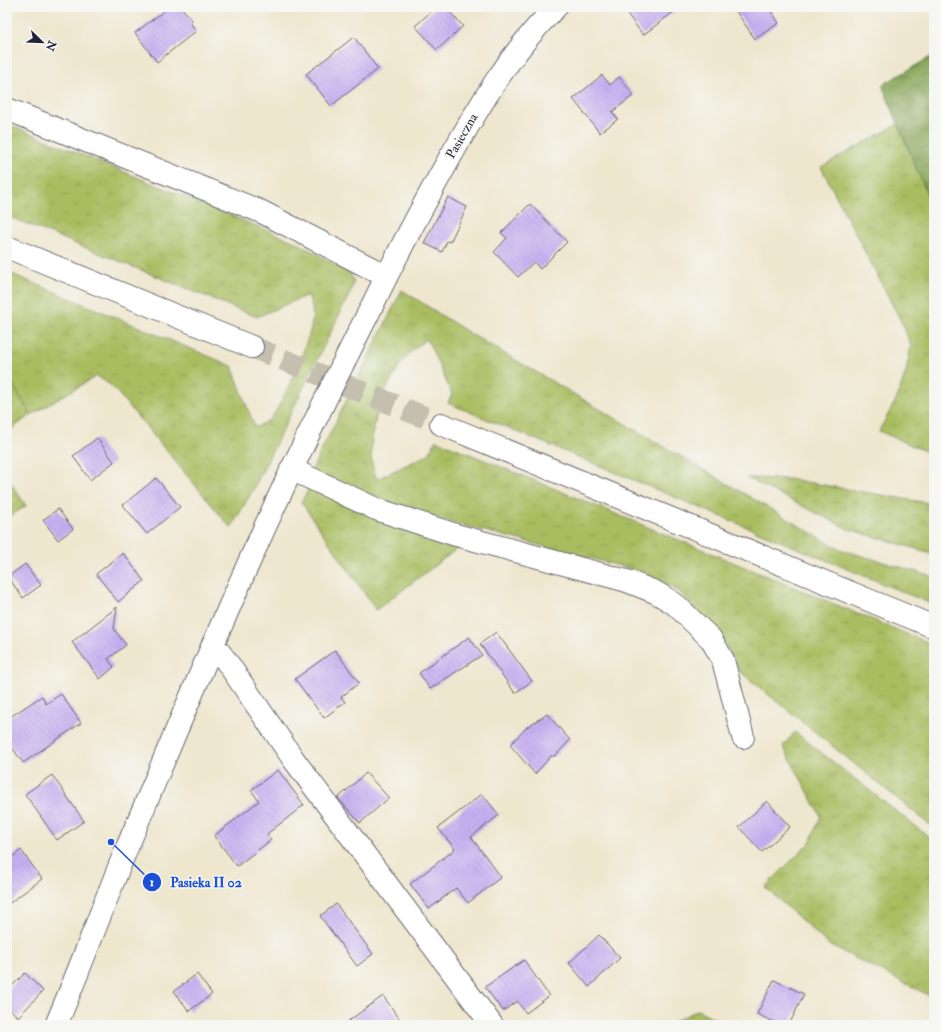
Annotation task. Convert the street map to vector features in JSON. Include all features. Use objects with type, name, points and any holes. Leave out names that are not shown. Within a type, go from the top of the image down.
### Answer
[{"type":"street","name":"Pasieczna","points":[[56,1025],[115,876],[213,644],[291,469],[386,276],[434,185],[482,101],[524,41],[556,7]]},
{"type":"street","points":[[7,109],[262,212],[386,276]]},
{"type":"street","points":[[7,246],[252,347]]},
{"type":"street","points":[[441,424],[934,627]]},
{"type":"street","points":[[291,469],[376,509],[456,535],[627,581],[655,592],[667,599],[676,605],[711,639],[723,660],[743,737]]},
{"type":"street","points":[[213,644],[294,760],[492,1025]]},
{"type":"green space","points":[[934,55],[934,211],[882,85]]},
{"type":"green space","points":[[7,124],[298,243],[350,273],[354,281],[351,291],[254,488],[231,528],[112,386],[97,376],[31,415],[7,375],[7,272],[232,366],[255,428],[271,418],[276,411],[301,357],[313,318],[308,295],[257,317],[7,216]]},
{"type":"green space","points":[[898,124],[934,211],[934,455],[879,431],[897,398],[906,371],[911,346],[904,327],[821,167]]},
{"type":"green space","points":[[402,290],[471,334],[839,549],[934,577],[934,605],[448,403],[452,394],[427,339],[409,354],[396,372],[376,417],[371,450],[372,466],[377,479],[429,454],[436,440],[934,645],[934,828],[738,670],[724,642],[680,592],[647,573],[393,507],[311,471]]},
{"type":"green space","points":[[7,375],[31,415],[7,432]]},
{"type":"green space","points":[[7,477],[26,506],[7,518]]},
{"type":"green space","points":[[747,478],[789,479],[934,504],[934,554],[848,529]]},
{"type":"green space","points":[[310,487],[462,545],[376,610],[301,502]]},
{"type":"green space","points":[[795,732],[934,841],[934,998],[829,945],[765,887],[810,842],[821,816],[783,746]]},
{"type":"green space","points":[[698,1010],[727,1025],[666,1025]]},
{"type":"building","points":[[169,7],[181,7],[192,20],[190,22],[196,31],[157,62],[135,33]]},
{"type":"building","points":[[436,7],[445,7],[463,26],[437,50],[415,26]]},
{"type":"building","points":[[622,7],[680,7],[643,35]]},
{"type":"building","points":[[733,7],[768,7],[779,23],[755,39]]},
{"type":"building","points":[[354,37],[378,69],[331,106],[306,74]]},
{"type":"building","points":[[602,75],[610,85],[619,77],[634,95],[612,112],[618,119],[600,133],[573,99]]},
{"type":"building","points":[[448,197],[467,207],[450,242],[447,241],[442,252],[424,243]]},
{"type":"building","points":[[530,204],[567,242],[540,269],[534,262],[518,277],[494,252],[507,238],[501,233]]},
{"type":"building","points":[[97,438],[114,462],[90,480],[73,456]]},
{"type":"building","points":[[156,478],[180,507],[147,534],[123,505]]},
{"type":"building","points":[[58,509],[73,529],[58,540],[43,520]]},
{"type":"building","points":[[123,553],[144,581],[118,602],[96,574]]},
{"type":"building","points":[[25,564],[41,585],[23,598],[8,577]]},
{"type":"building","points":[[117,607],[114,629],[126,645],[108,659],[114,667],[100,679],[72,642]]},
{"type":"building","points":[[496,632],[532,681],[515,693],[480,644]]},
{"type":"building","points":[[469,637],[482,655],[430,689],[419,673]]},
{"type":"building","points":[[335,650],[359,683],[341,697],[345,702],[324,718],[295,679]]},
{"type":"building","points":[[61,694],[81,723],[23,763],[7,740],[7,719],[42,696],[46,704]]},
{"type":"building","points":[[547,714],[570,740],[555,756],[551,756],[535,774],[510,745],[527,727]]},
{"type":"building","points":[[278,770],[304,805],[267,834],[271,840],[237,866],[214,836],[259,801],[251,790]]},
{"type":"building","points":[[366,773],[389,798],[360,823],[338,798]]},
{"type":"building","points":[[52,775],[84,821],[57,840],[25,794]]},
{"type":"building","points":[[482,794],[499,815],[471,837],[501,877],[468,903],[456,888],[429,909],[410,884],[455,849],[438,828]]},
{"type":"building","points":[[767,801],[790,827],[762,852],[739,827]]},
{"type":"building","points":[[21,850],[42,879],[7,905],[7,861]]},
{"type":"building","points":[[336,904],[373,954],[357,966],[320,916]]},
{"type":"building","points":[[599,935],[620,958],[589,987],[569,963]]},
{"type":"building","points":[[524,960],[549,996],[526,1013],[517,1001],[503,1011],[485,987]]},
{"type":"building","points":[[25,973],[43,991],[18,1017],[7,1006],[7,991]]},
{"type":"building","points":[[197,974],[212,994],[189,1011],[174,991]]},
{"type":"building","points":[[774,980],[804,994],[789,1025],[780,1025],[757,1014]]},
{"type":"building","points":[[383,996],[404,1025],[343,1025]]},
{"type":"tunnel","points":[[252,347],[441,424]]},
{"type":"place","name":"Pasieka II 02","points":[[111,842]]}]
